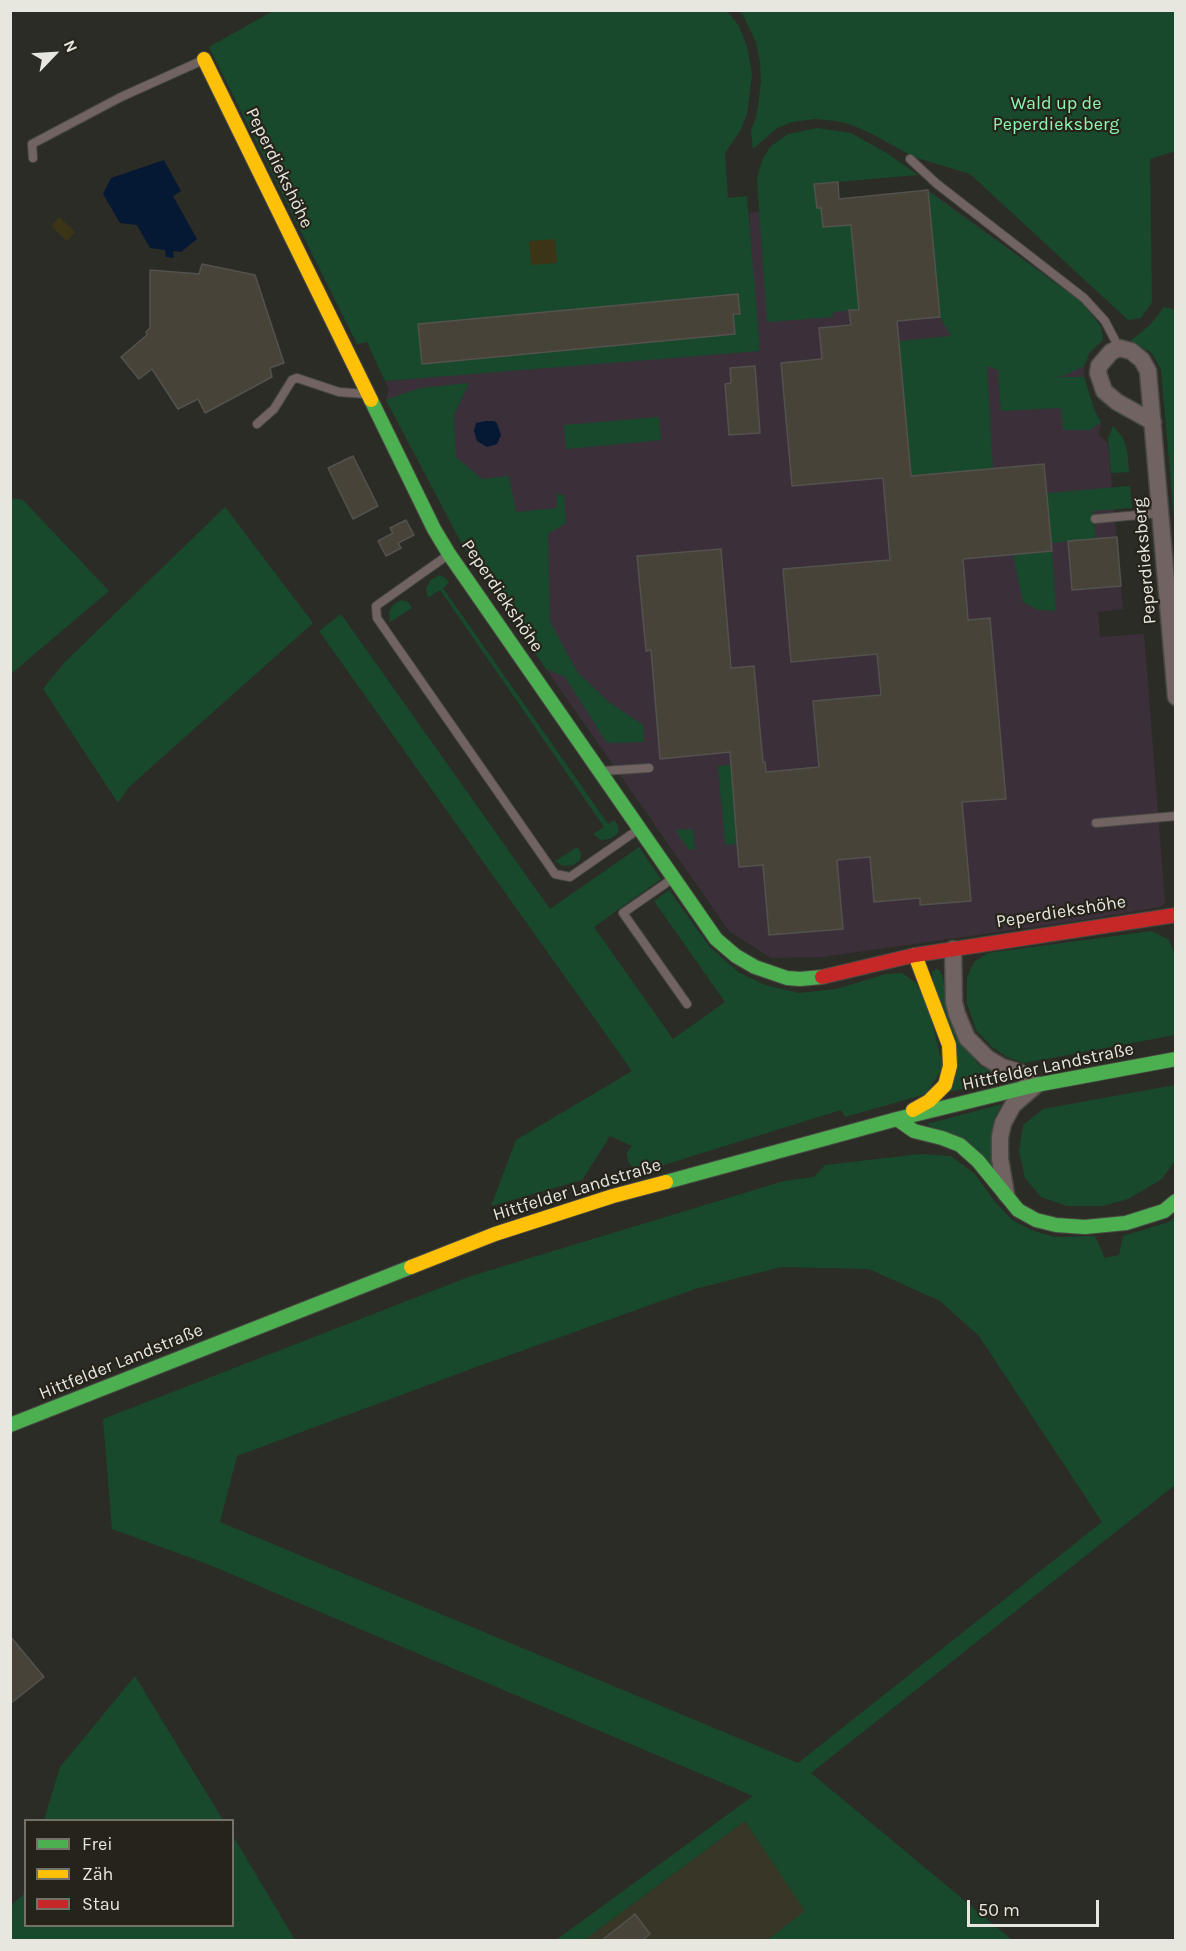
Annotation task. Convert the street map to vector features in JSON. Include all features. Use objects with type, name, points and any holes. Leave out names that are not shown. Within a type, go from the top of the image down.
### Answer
[{"type":"street","name":"Peperdiekshöhe","points":[[208,58],[368,394],[448,554],[716,939],[736,956],[755,967],[787,978],[800,979],[822,977],[915,955],[1176,915]]},
{"type":"street","points":[[1119,348],[1104,358],[1099,366],[1098,373],[1104,391],[1152,422]]},
{"type":"street","name":"Peperdieksberg","points":[[1119,348],[1131,351],[1142,360],[1148,371],[1176,697]]},
{"type":"street","points":[[953,949],[954,1002],[967,1038],[987,1058],[1002,1067],[1019,1072],[1036,1085],[1013,1106],[1000,1137],[1000,1159],[1006,1194]]},
{"type":"street","points":[[915,955],[949,1045],[950,1066],[945,1085],[929,1101],[897,1119],[914,1131],[960,1145],[978,1161],[1018,1209],[1036,1220],[1056,1225],[1085,1227],[1126,1223],[1164,1211],[1176,1201]]},
{"type":"street","name":"Hittfelder Landstraße","points":[[10,1425],[495,1234],[613,1196],[897,1119],[1036,1085],[1176,1059]]},
{"type":"lane","points":[[33,159],[32,144],[121,97],[208,58]]},
{"type":"lane","points":[[910,159],[937,183],[1084,298],[1105,321],[1119,348]]},
{"type":"lane","points":[[257,424],[274,408],[292,380],[297,378],[339,392],[368,394]]},
{"type":"lane","points":[[1095,519],[1160,513]]},
{"type":"lane","points":[[448,554],[376,606],[377,618],[383,627],[555,874],[570,877],[639,829]]},
{"type":"lane","points":[[598,772],[649,768]]},
{"type":"lane","points":[[1096,823],[1176,816]]},
{"type":"lane","points":[[673,878],[623,913],[687,1004]]},
{"type":"shaded area","points":[[928,190],[1082,302],[1101,327],[1103,340],[1090,352],[1084,366],[1084,377],[1095,412],[1101,422],[1099,435],[1108,444],[1123,609],[1098,612],[1100,637],[1144,634],[1165,902],[1160,907],[1090,919],[822,957],[771,958],[729,931],[546,669],[462,544],[386,400],[389,389],[385,381],[413,379],[752,261],[749,213],[848,198]]},
{"type":"shaded area","points":[[745,1821],[806,1911],[767,1940],[584,1940]]},
{"type":"green space","points":[[273,11],[727,11],[739,26],[747,47],[752,74],[747,114],[740,131],[725,153],[728,198],[747,196],[760,351],[385,381],[367,342],[357,344],[209,47]]},
{"type":"green space","name":"Wald up de Peperdieksberg","points":[[739,11],[1175,11],[1175,151],[1150,159],[1152,302],[1141,318],[1128,320],[970,174],[914,157],[872,134],[836,121],[815,119],[792,122],[777,128],[753,149],[751,130],[756,118],[759,99],[760,62],[756,42]]},
{"type":"green space","points":[[817,128],[851,133],[885,152],[918,175],[814,184],[817,208],[821,208],[823,227],[851,225],[859,310],[833,312],[833,317],[767,322],[757,180],[759,171],[763,158],[771,146],[788,134]]},
{"type":"green space","points":[[928,191],[1082,302],[1101,327],[1103,340],[1090,352],[1084,366],[1066,375],[1054,377],[1084,377],[1095,412],[1101,422],[1090,430],[1063,430],[1061,408],[1001,411],[998,370],[987,366],[993,469],[911,476],[899,341],[951,336],[940,317]]},
{"type":"green space","points":[[1164,307],[1174,309],[1176,331],[1175,529],[1161,369],[1151,352],[1129,342],[1150,325]]},
{"type":"green space","points":[[469,383],[454,415],[456,457],[482,479],[509,476],[516,512],[557,508],[557,494],[564,495],[566,523],[548,534],[550,622],[578,673],[610,703],[643,725],[644,742],[607,743],[565,677],[546,669],[462,544],[386,400],[420,388]]},
{"type":"green space","points":[[659,417],[661,440],[566,449],[564,425]]},
{"type":"green space","points":[[1113,426],[1122,436],[1127,450],[1129,472],[1111,473],[1108,438]]},
{"type":"green space","points":[[1130,486],[1132,508],[1093,511],[1096,539],[1051,543],[1047,493]]},
{"type":"green space","points":[[11,498],[23,500],[109,591],[11,674]]},
{"type":"green space","points":[[225,507],[313,623],[129,787],[118,803],[43,689],[65,662]]},
{"type":"green space","points":[[1052,551],[1056,611],[1038,610],[1023,602],[1013,555]]},
{"type":"green space","points":[[439,575],[449,583],[443,588],[608,824],[614,820],[618,826],[618,833],[610,839],[601,840],[593,834],[604,827],[440,590],[428,598],[426,588],[431,580]]},
{"type":"green space","points":[[401,600],[408,602],[412,608],[390,622],[389,612],[393,605]]},
{"type":"green space","points":[[341,614],[550,909],[639,847],[661,879],[594,927],[673,1039],[725,1002],[654,901],[669,890],[709,946],[738,972],[765,985],[799,993],[836,989],[886,974],[902,973],[916,983],[927,1002],[943,1067],[926,1094],[845,1117],[841,1110],[641,1172],[633,1168],[628,1161],[627,1152],[632,1146],[610,1136],[582,1180],[491,1206],[516,1140],[632,1071],[319,631]]},
{"type":"green space","points":[[731,765],[738,844],[725,845],[718,766]]},
{"type":"green space","points":[[693,829],[695,849],[689,850],[675,830]]},
{"type":"green space","points":[[577,847],[581,853],[580,860],[573,865],[563,866],[555,861]]},
{"type":"green space","points":[[1152,931],[1169,940],[1175,955],[1175,1035],[1024,1063],[1007,1057],[992,1047],[976,1030],[967,1003],[967,978],[974,962],[988,953]]},
{"type":"green space","points":[[936,969],[943,977],[951,1021],[961,1043],[980,1066],[1005,1078],[949,1092],[932,972]]},
{"type":"green space","points":[[1175,1085],[1175,1161],[1162,1179],[1128,1199],[1103,1206],[1067,1206],[1041,1197],[1025,1178],[1019,1151],[1023,1125],[1043,1109]]},
{"type":"green space","points":[[1002,1104],[995,1117],[992,1133],[995,1169],[927,1124]]},
{"type":"green space","points":[[920,1154],[951,1156],[975,1174],[995,1202],[1012,1220],[1031,1230],[1055,1237],[1095,1236],[1105,1258],[1119,1255],[1123,1236],[1169,1222],[1175,1217],[1175,1485],[811,1773],[1012,1940],[767,1940],[805,1911],[745,1821],[584,1940],[556,1940],[753,1796],[205,1563],[112,1529],[103,1419],[471,1276],[784,1181],[814,1177],[825,1165]],"holes":[[[781,1267],[869,1269],[940,1301],[979,1336],[1102,1522],[798,1763],[220,1522],[237,1456],[695,1289]]]},
{"type":"green space","points":[[135,1676],[222,1819],[44,1819],[60,1767]]},
{"type":"green space","points":[[234,1838],[295,1940],[11,1940],[11,1905],[23,1895],[24,1891],[24,1927],[234,1927]]},
{"type":"sand","points":[[59,217],[75,232],[67,241],[51,226]]},
{"type":"sand","points":[[555,239],[557,263],[531,265],[529,241]]},
{"type":"water","points":[[164,160],[181,191],[173,196],[197,239],[181,252],[173,251],[174,258],[166,257],[165,250],[150,248],[137,225],[120,223],[103,194],[111,178]]},
{"type":"water","points":[[486,421],[497,423],[501,435],[497,444],[487,447],[477,441],[474,431],[476,423]]},
{"type":"building","points":[[838,182],[839,199],[928,190],[940,317],[897,321],[911,476],[1044,464],[1052,551],[963,559],[968,620],[990,618],[1006,799],[962,802],[971,901],[920,905],[920,898],[874,902],[870,857],[837,860],[843,929],[769,935],[763,865],[739,867],[730,752],[660,759],[651,650],[646,651],[637,556],[721,549],[731,668],[754,666],[763,762],[765,762],[766,772],[819,767],[813,701],[881,695],[877,654],[791,662],[783,569],[890,560],[883,478],[792,486],[781,363],[822,359],[819,328],[851,325],[849,310],[859,310],[851,225],[823,227],[821,208],[817,208],[814,184]]},
{"type":"building","points":[[202,264],[255,275],[284,363],[270,368],[272,377],[205,413],[198,399],[178,409],[152,369],[139,379],[121,357],[147,335],[146,332],[150,328],[150,270],[199,274]]},
{"type":"building","points":[[738,294],[740,314],[733,314],[735,334],[422,364],[418,324]]},
{"type":"building","points":[[755,366],[760,433],[729,435],[725,384],[731,383],[730,368]]},
{"type":"building","points":[[353,456],[378,506],[353,519],[328,468]]},
{"type":"building","points":[[406,520],[414,535],[398,543],[401,548],[386,556],[378,541],[393,533],[390,528]]},
{"type":"building","points":[[1117,537],[1121,586],[1072,590],[1068,541]]},
{"type":"building","points":[[10,1636],[44,1677],[10,1704]]},
{"type":"building","points":[[635,1914],[650,1934],[641,1941],[601,1941]]},
{"type":"traffic: fast","points":[[371,400],[434,529],[449,554],[716,939],[736,956],[755,967],[787,978],[822,977]]},
{"type":"traffic: fast","points":[[666,1182],[897,1119],[1036,1085],[1176,1059]]},
{"type":"traffic: fast","points":[[897,1119],[914,1131],[960,1145],[978,1161],[1018,1210],[1036,1220],[1056,1225],[1085,1227],[1126,1223],[1164,1211],[1176,1201]]},
{"type":"traffic: fast","points":[[10,1425],[411,1267]]},
{"type":"traffic: slow","points":[[204,59],[371,400]]},
{"type":"traffic: slow","points":[[913,1110],[929,1101],[945,1085],[950,1066],[949,1045],[915,955]]},
{"type":"traffic: slow","points":[[411,1267],[495,1234],[613,1196],[666,1182]]},
{"type":"traffic: jam","points":[[822,977],[915,955],[1176,915]]}]
